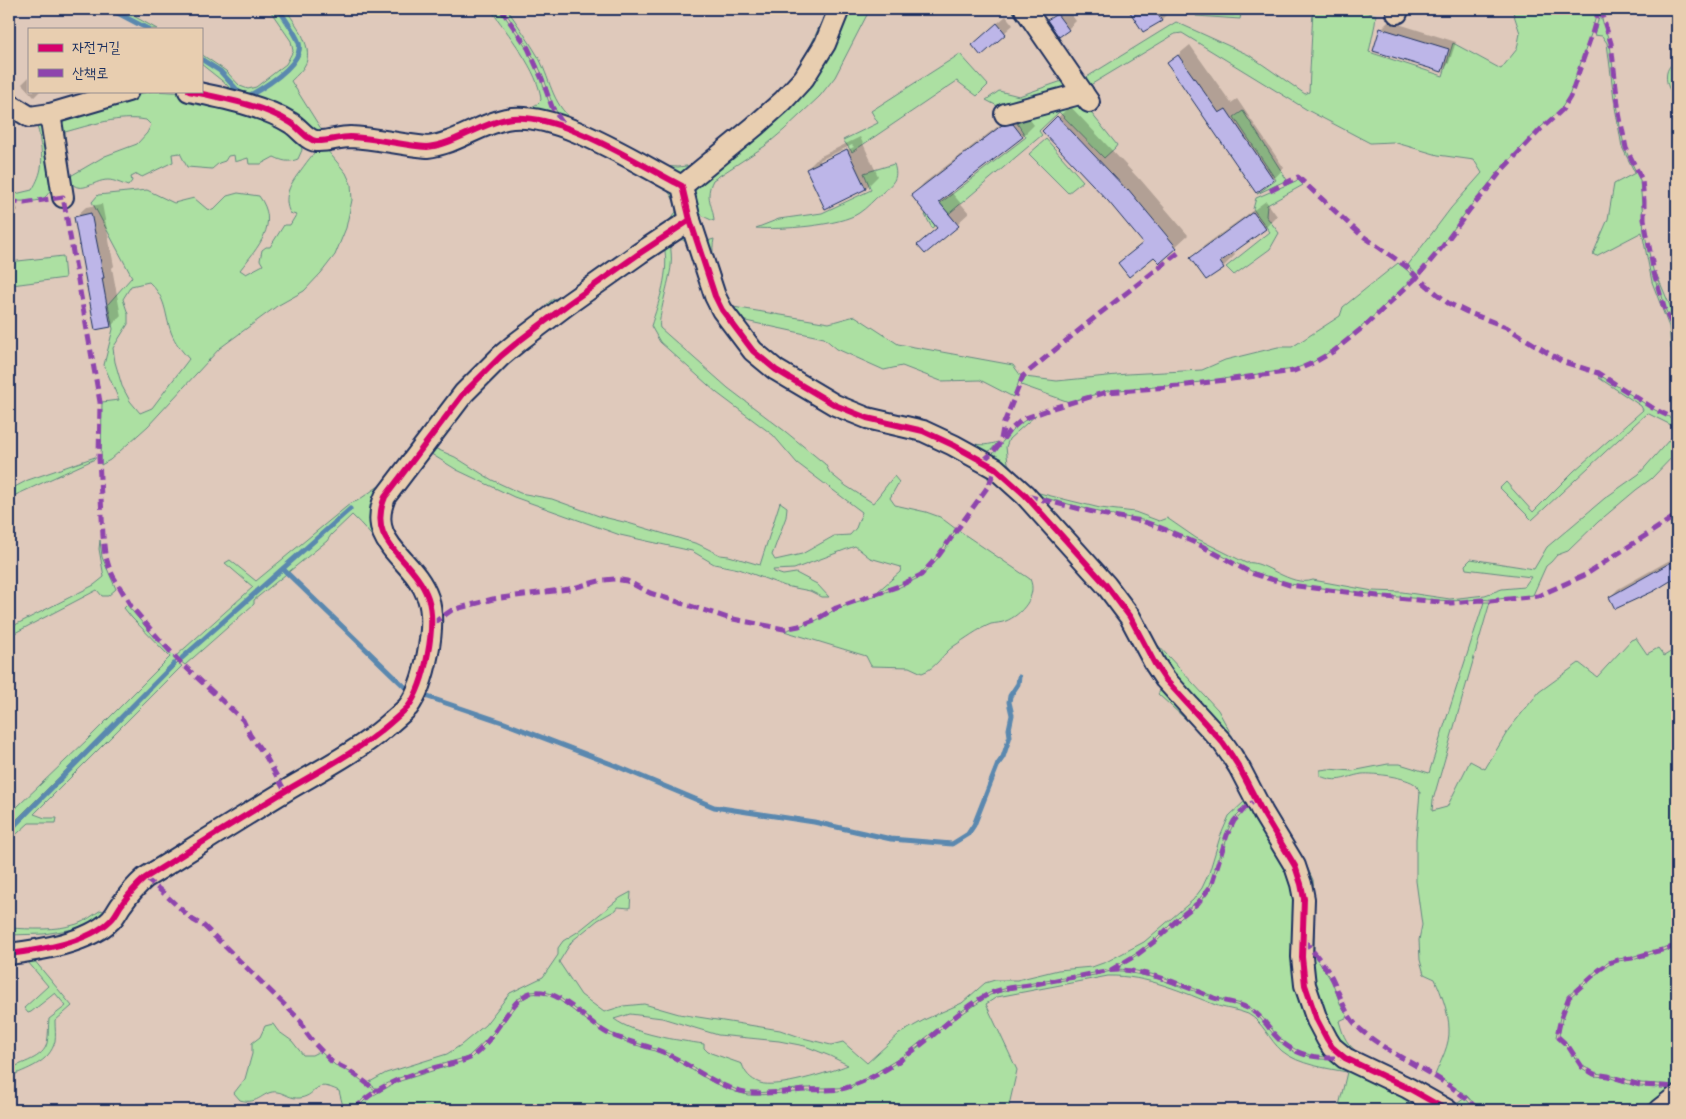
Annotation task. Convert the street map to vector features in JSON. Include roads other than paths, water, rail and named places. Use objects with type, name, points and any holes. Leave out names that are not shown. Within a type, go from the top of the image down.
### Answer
[{"type":"street","points":[[682,186],[755,126],[799,84],[818,57],[839,9]]},
{"type":"street","points":[[1005,114],[1086,98],[1026,9]]},
{"type":"street","points":[[9,104],[30,117],[50,114],[125,92]]},
{"type":"street","points":[[194,92],[243,103],[276,116],[291,123],[309,139],[315,141],[337,137],[351,137],[427,147],[439,146],[476,129],[504,120],[515,118],[539,121],[566,129],[600,143],[682,186],[705,269],[718,303],[743,339],[764,361],[792,381],[853,414],[923,431],[995,468],[1016,486],[1106,585],[1130,617],[1165,679],[1223,743],[1232,756],[1263,814],[1295,866],[1304,899],[1302,957],[1305,985],[1314,1015],[1332,1047],[1345,1058],[1408,1088],[1447,1110]]},
{"type":"street","points":[[50,114],[63,197]]},
{"type":"street","points":[[9,954],[58,945],[87,935],[104,926],[113,918],[132,889],[145,878],[340,759],[381,731],[408,706],[414,696],[426,660],[430,638],[430,610],[428,598],[417,578],[383,536],[379,517],[385,497],[464,393],[501,356],[568,304],[690,220]]},
{"type":"street","points":[[1659,1110],[1677,1096]]},
{"type":"waterway","points":[[110,9],[146,28]]},
{"type":"waterway","points":[[202,60],[220,71],[238,91],[247,97],[263,88],[289,67],[299,51],[299,43],[293,30],[279,9]]},
{"type":"waterway","points":[[182,658],[350,509]]},
{"type":"waterway","points":[[283,569],[408,690]]},
{"type":"waterway","points":[[9,831],[174,664]]},
{"type":"waterway","points":[[422,695],[502,722],[614,765],[714,807],[814,822],[891,839],[952,844],[968,834],[974,825],[998,764],[1003,757],[1010,736],[1009,729],[1012,715],[1009,702],[1010,696],[1018,684],[1019,677]]}]
